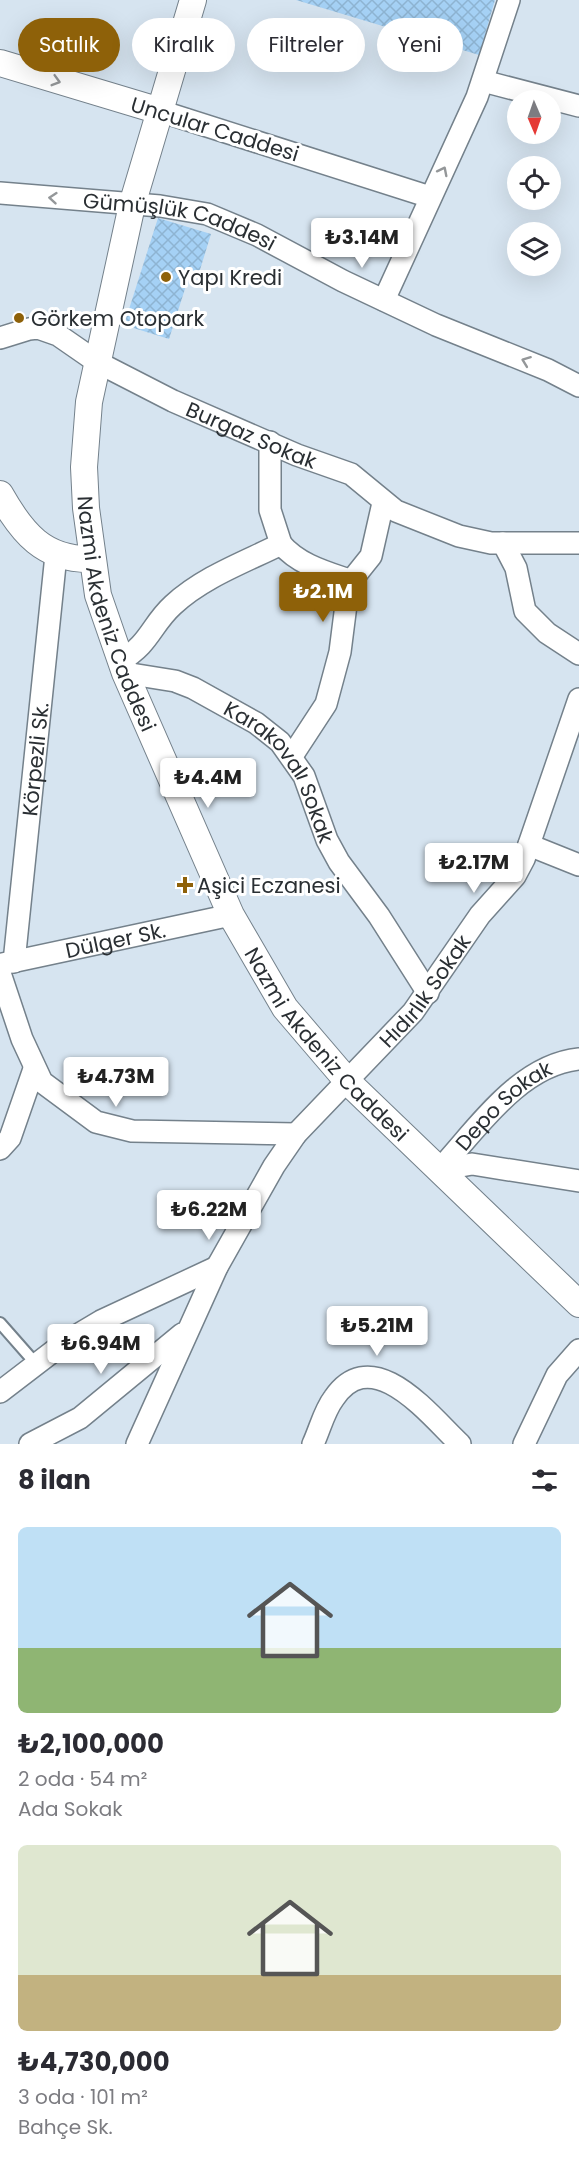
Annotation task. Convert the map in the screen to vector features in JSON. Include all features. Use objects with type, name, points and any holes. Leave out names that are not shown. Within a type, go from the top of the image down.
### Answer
[{"type":"street","name":"Nazmi Akdeniz Caddesi","points":[[194,0],[132,205],[89,402],[84,467],[91,559],[98,595],[123,667],[231,915],[285,1008],[346,1079],[579,1304]]},
{"type":"street","points":[[384,300],[430,197],[462,134],[483,81],[509,0]]},
{"type":"street","name":"Uncular Caddesi","points":[[0,63],[430,197]]},
{"type":"street","points":[[483,81],[579,106]]},
{"type":"street","name":"Gümüşlük Caddesi","points":[[0,193],[184,208],[207,214],[257,236],[456,334],[548,370],[579,386]]},
{"type":"street","name":"Burgaz Sokak","points":[[0,338],[29,329],[48,331],[58,335],[97,362],[173,401],[351,474],[396,512],[459,536],[477,542],[579,543]]},
{"type":"street","points":[[270,442],[270,510],[281,544],[291,556],[352,581]]},
{"type":"street","points":[[0,494],[27,534],[56,555],[73,560],[91,559]]},
{"type":"street","points":[[292,756],[326,704],[340,651],[344,610],[352,581],[370,556],[383,503]]},
{"type":"street","points":[[503,543],[516,568],[525,611],[547,633],[579,654]]},
{"type":"street","points":[[123,667],[144,644],[171,606],[188,592],[281,544]]},
{"type":"street","name":"Körpezli Sk.","points":[[5,966],[56,555]]},
{"type":"street","name":"Karakovalı Sokak","points":[[123,667],[175,681],[221,701],[256,723],[280,742],[292,756],[312,793],[331,847],[428,993]]},
{"type":"street","name":"Hıdırlık Sokak","points":[[137,1444],[217,1267],[249,1208],[296,1134],[346,1079],[392,1036],[428,993],[480,915],[515,876],[572,744],[579,699]]},
{"type":"street","points":[[529,845],[579,865]]},
{"type":"street","name":"Dülger Sk.","points":[[5,966],[231,915]]},
{"type":"street","points":[[5,966],[34,1069],[52,1092],[96,1122],[132,1131],[296,1134]]},
{"type":"street","name":"Depo Sokak","points":[[439,1170],[503,1100],[530,1077],[553,1065],[579,1059]]},
{"type":"street","points":[[0,1149],[10,1138],[34,1069]]},
{"type":"street","points":[[439,1170],[472,1164],[579,1181]]},
{"type":"street","points":[[0,1392],[64,1343],[101,1321],[217,1267]]},
{"type":"street","points":[[30,1444],[80,1418],[187,1330]]},
{"type":"street","points":[[524,1444],[557,1375],[579,1350]]},
{"type":"street","points":[[313,1444],[337,1394],[356,1379],[369,1376],[394,1384],[460,1444]]},
{"type":"lane","points":[[0,1323],[37,1365]]},
{"type":"building","points":[[296,0],[495,0],[479,55],[463,50],[463,18],[377,18],[377,24],[365,21],[365,18],[356,18]]},
{"type":"building","points":[[158,218],[211,234],[199,273],[191,270],[169,339],[124,325]]},
{"type":"place","name":"Yapı Kredi","points":[[166,277]]},
{"type":"place","name":"Görkem Otopark","points":[[19,318]]},
{"type":"place","name":"Aşici Eczanesi","points":[[185,885]]}]
